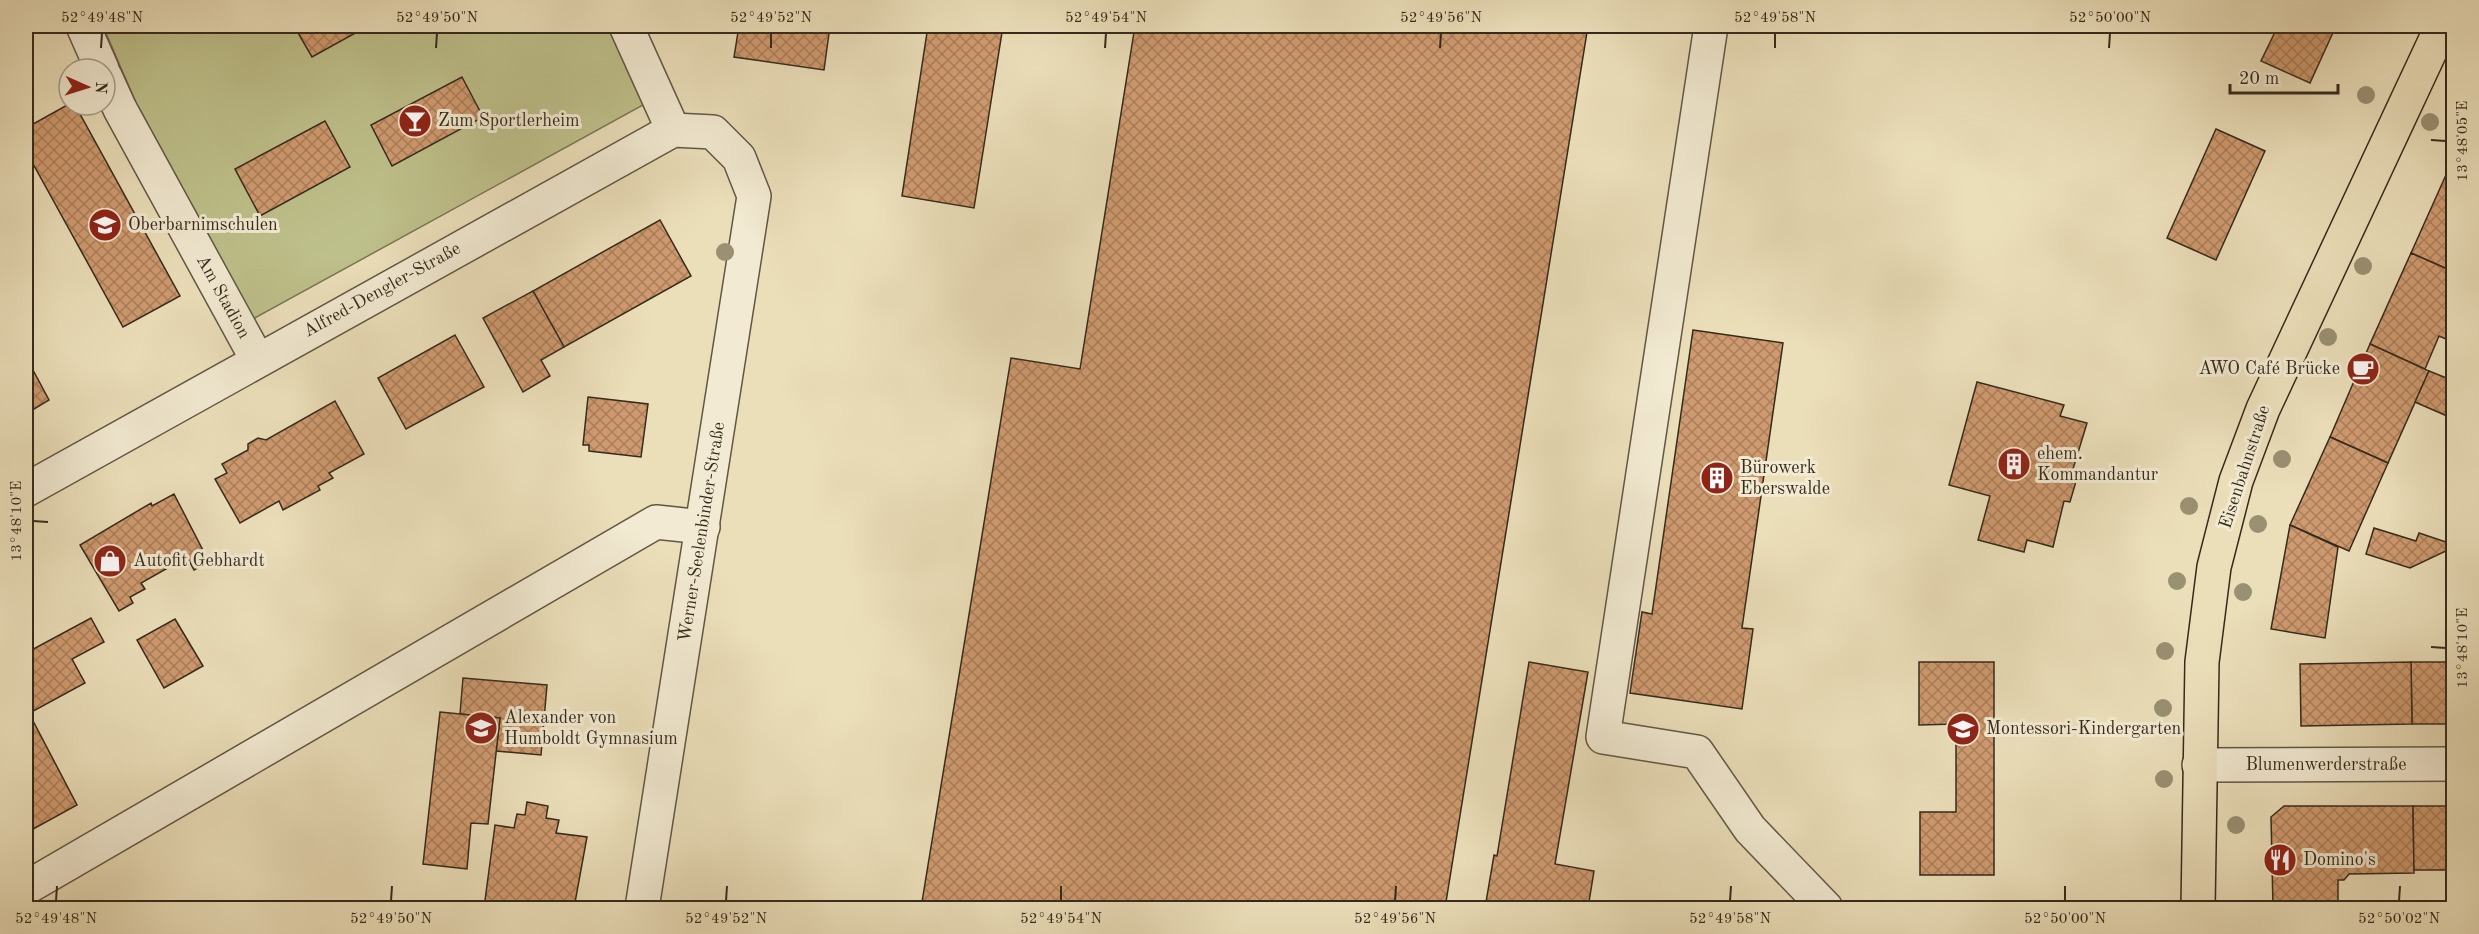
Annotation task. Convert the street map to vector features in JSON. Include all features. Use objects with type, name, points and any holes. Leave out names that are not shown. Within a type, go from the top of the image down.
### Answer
[{"type":"main road","name":"Eisenbahnstraße","points":[[2198,909],[2202,662],[2214,567],[2236,481],[2263,409],[2442,26]]},
{"type":"street","points":[[83,26],[97,57]]},
{"type":"street","points":[[626,26],[673,130]]},
{"type":"street","points":[[1711,26],[1603,737],[1697,752],[1750,829],[1827,909]]},
{"type":"street","name":"Am Stadion","points":[[117,102],[257,358]]},
{"type":"street","name":"Werner-Seelenbinder-Straße","points":[[642,909],[754,196],[739,158],[713,132],[673,130]]},
{"type":"street","name":"Alfred-Dengler-Straße","points":[[26,490],[257,358],[673,130]]},
{"type":"street","points":[[26,888],[656,522],[703,527]]},
{"type":"street","name":"Blumenwerderstraße","points":[[2199,765],[2454,764]]},
{"type":"green space","points":[[103,26],[634,26],[654,99],[253,319],[136,103]]},
{"type":"building","points":[[294,26],[368,26],[312,57]]},
{"type":"building","points":[[739,26],[830,26],[824,70],[734,57]]},
{"type":"building","points":[[928,26],[1003,26],[974,208],[902,196]]},
{"type":"building","points":[[1135,26],[1588,26],[1445,908],[921,908],[1011,358],[1080,369]]},
{"type":"building","points":[[2278,26],[2336,26],[2310,83],[2261,61]]},
{"type":"building","points":[[462,77],[483,117],[392,166],[371,125]]},
{"type":"building","points":[[57,111],[57,117],[82,117],[180,296],[123,327],[26,151],[26,128]]},
{"type":"building","points":[[325,121],[350,167],[260,216],[235,169]]},
{"type":"building","points":[[2216,129],[2265,151],[2216,260],[2167,238]]},
{"type":"building","points":[[2454,157],[2454,272],[2411,253]]},
{"type":"building","points":[[660,220],[691,276],[564,347],[533,291]]},
{"type":"building","points":[[2411,253],[2454,272],[2451,311],[2454,324],[2446,339],[2439,336],[2425,369],[2370,344]]},
{"type":"building","points":[[533,291],[564,347],[541,360],[550,376],[523,392],[483,318]]},
{"type":"building","name":"Bürowerk Eberswalde","points":[[1693,330],[1783,343],[1742,628],[1753,629],[1742,709],[1630,693],[1642,612],[1652,614]]},
{"type":"building","points":[[455,335],[484,387],[406,429],[378,378]]},
{"type":"building","points":[[2370,344],[2429,371],[2388,463],[2330,437]]},
{"type":"building","points":[[26,357],[49,400],[26,414]]},
{"type":"building","points":[[2429,371],[2454,381],[2454,419],[2415,402]]},
{"type":"building","name":"ehem. Kommandantur","points":[[1977,382],[2064,405],[2060,416],[2087,423],[2073,469],[2079,471],[2070,502],[2064,501],[2053,547],[2027,540],[2024,552],[1978,540],[1990,496],[1949,485]]},
{"type":"building","points":[[588,397],[648,404],[641,457],[589,451],[589,445],[583,445]]},
{"type":"building","points":[[335,401],[364,454],[329,473],[333,478],[318,486],[320,490],[283,510],[279,501],[240,523],[215,479],[227,473],[222,464],[248,450],[248,444],[258,438],[266,440]]},
{"type":"building","points":[[2330,437],[2388,463],[2349,551],[2290,525]]},
{"type":"building","points":[[174,494],[209,562],[194,570],[187,557],[141,583],[145,589],[130,597],[133,603],[119,611],[80,545],[151,503],[152,506]]},
{"type":"building","points":[[2290,525],[2338,547],[2325,638],[2271,629]]},
{"type":"building","points":[[2374,528],[2416,541],[2419,533],[2449,543],[2448,550],[2410,568],[2366,554]]},
{"type":"building","points":[[91,618],[104,642],[72,659],[85,683],[26,715],[26,653]]},
{"type":"building","points":[[175,619],[203,666],[164,688],[137,640]]},
{"type":"building","points":[[2446,654],[2454,654],[2454,724],[2412,724],[2411,662],[2446,662]]},
{"type":"building","points":[[1529,662],[1588,672],[1555,864],[1594,871],[1588,908],[1485,908],[1494,855],[1497,856]]},
{"type":"building","points":[[1919,662],[1994,662],[1994,875],[1920,875],[1920,812],[1956,812],[1956,724],[1919,725]]},
{"type":"building","points":[[2411,662],[2412,724],[2301,726],[2300,664]]},
{"type":"building","points":[[463,678],[547,685],[541,755],[496,751],[500,718],[460,714]]},
{"type":"building","points":[[440,712],[500,718],[488,824],[471,823],[467,869],[423,864]]},
{"type":"building","points":[[31,717],[77,805],[26,833],[26,720]]},
{"type":"building","points":[[527,802],[548,806],[546,818],[559,820],[556,833],[587,837],[574,908],[484,908],[495,825],[514,828],[517,814],[525,815]]},
{"type":"building","points":[[2284,806],[2413,806],[2414,873],[2349,874],[2344,880],[2338,880],[2338,907],[2273,907],[2271,817]]},
{"type":"building","points":[[2413,806],[2454,806],[2454,870],[2414,870]]},
{"type":"building","points":[[2073,901],[2124,902],[2124,908],[2074,908]]},
{"type":"building","points":[[2273,907],[2338,907],[2273,908]]},
{"type":"place","name":"Zum Sportlerheim","points":[[415,121]]},
{"type":"place","name":"Oberbarnimschulen","points":[[105,225]]},
{"type":"place","name":"AWO Café Brücke","points":[[2363,369]]},
{"type":"place","name":"ehem. Kommandantur","points":[[2014,464]]},
{"type":"place","name":"Bürowerk Eberswalde","points":[[1717,478]]},
{"type":"place","name":"Autofit Gebhardt","points":[[110,561]]},
{"type":"place","name":"Alexander von Humboldt Gymnasium","points":[[481,728]]},
{"type":"place","name":"Montessori-Kindergarten","points":[[1963,729]]},
{"type":"place","name":"Domino's","points":[[2280,860]]}]
